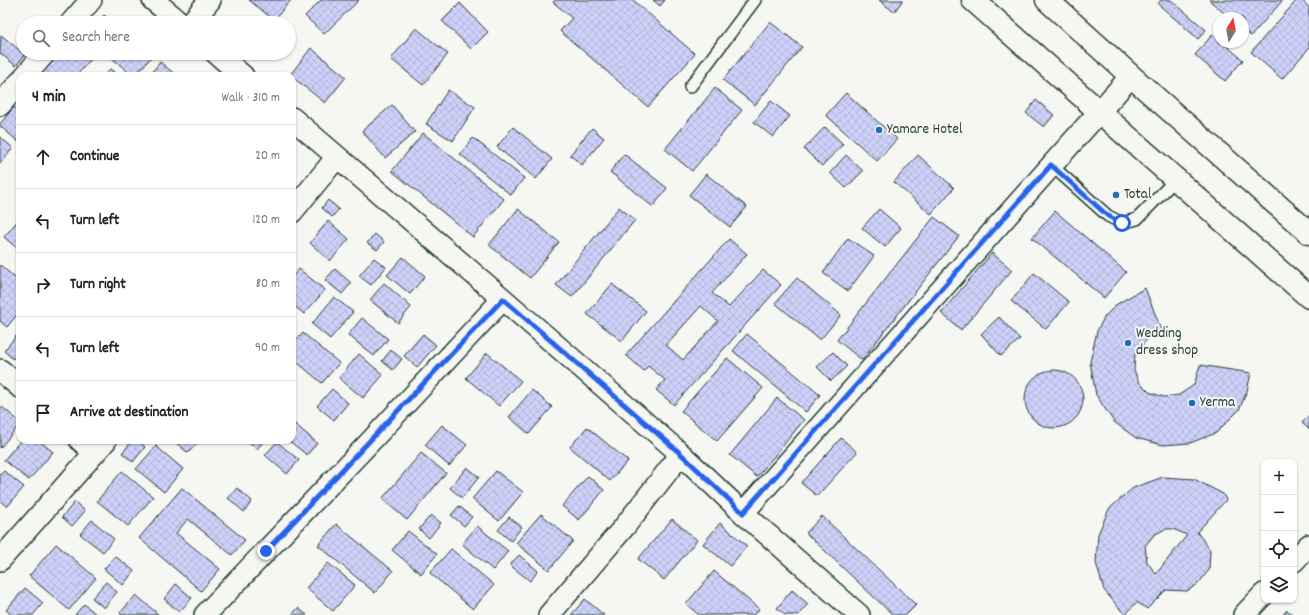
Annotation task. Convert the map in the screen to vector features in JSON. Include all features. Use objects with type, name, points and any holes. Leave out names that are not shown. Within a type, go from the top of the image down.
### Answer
[{"type":"main road","points":[[973,0],[1309,297]]},
{"type":"main road","points":[[1047,0],[1309,233]]},
{"type":"street","points":[[77,16],[91,0]]},
{"type":"street","points":[[153,0],[172,16]]},
{"type":"street","points":[[197,16],[210,0]]},
{"type":"street","points":[[28,72],[39,60]]},
{"type":"street","points":[[224,60],[238,72]]},
{"type":"street","points":[[743,513],[1131,76]]},
{"type":"street","points":[[0,105],[16,87]]},
{"type":"street","points":[[296,121],[681,454],[743,513],[859,615]]},
{"type":"street","points":[[296,207],[337,157]]},
{"type":"street","points":[[205,615],[503,299]]},
{"type":"street","points":[[0,370],[16,384]]},
{"type":"street","points":[[0,560],[94,444]]},
{"type":"street","points":[[549,615],[625,526],[681,454]]},
{"type":"street","points":[[1297,558],[1309,545]]},
{"type":"street","points":[[1244,615],[1261,597]]},
{"type":"lane","points":[[690,87],[755,0]]},
{"type":"lane","points":[[1051,165],[1108,216],[1122,223],[1137,218],[1176,179]]},
{"type":"building","points":[[249,0],[291,0],[277,16],[269,16]]},
{"type":"building","points":[[321,0],[359,0],[324,34],[305,16]]},
{"type":"building","points":[[555,0],[633,0],[695,54],[648,107],[560,31],[572,18],[553,2]]},
{"type":"building","points":[[653,0],[665,0],[660,6]]},
{"type":"building","points":[[879,0],[903,0],[894,12]]},
{"type":"building","points":[[1161,0],[1171,0],[1206,30],[1198,39],[1158,4]]},
{"type":"building","points":[[1209,0],[1283,0],[1251,36],[1249,34],[1249,12],[1223,12]]},
{"type":"building","points":[[1297,0],[1301,0],[1309,7],[1309,48],[1282,79],[1251,52]]},
{"type":"building","points":[[460,3],[488,32],[471,49],[442,21]]},
{"type":"building","points":[[770,22],[802,47],[755,105],[723,80]]},
{"type":"building","points":[[416,28],[448,54],[423,85],[391,59]]},
{"type":"building","points":[[1213,34],[1213,48],[1229,48],[1243,60],[1225,81],[1195,55]]},
{"type":"building","points":[[1,35],[16,48],[16,60],[21,60],[16,66],[0,53]]},
{"type":"building","points":[[311,48],[346,77],[325,103],[296,80],[296,72],[292,72]]},
{"type":"building","points":[[52,60],[90,60],[80,72],[42,72]]},
{"type":"building","points":[[114,60],[149,60],[138,72],[128,72]]},
{"type":"building","points":[[160,62],[172,72],[152,72]]},
{"type":"building","points":[[715,88],[742,110],[692,171],[665,149]]},
{"type":"building","points":[[448,90],[475,107],[453,141],[426,124]]},
{"type":"building","points":[[846,93],[897,139],[877,161],[826,115]]},
{"type":"building","points":[[1036,100],[1054,115],[1044,127],[1026,113]]},
{"type":"building","points":[[771,101],[790,116],[773,137],[754,122]]},
{"type":"building","points":[[392,105],[415,132],[385,158],[362,131]]},
{"type":"building","points":[[14,107],[16,109],[16,140],[0,126]]},
{"type":"building","points":[[513,127],[552,159],[536,179],[497,147]]},
{"type":"building","points":[[825,127],[843,144],[822,166],[804,149]]},
{"type":"building","points":[[592,128],[604,138],[582,165],[570,155]]},
{"type":"building","points":[[423,133],[504,199],[473,237],[392,171]]},
{"type":"building","points":[[0,137],[13,148],[0,164]]},
{"type":"building","points":[[473,138],[524,178],[511,195],[460,154]]},
{"type":"building","points":[[624,154],[667,188],[653,207],[610,172]]},
{"type":"building","points":[[846,155],[863,171],[846,188],[830,173]]},
{"type":"building","points":[[918,155],[954,188],[931,214],[894,182]]},
{"type":"building","points":[[706,174],[747,207],[730,227],[689,195]]},
{"type":"building","points":[[328,200],[339,209],[332,217],[322,208]]},
{"type":"building","points":[[619,207],[635,220],[572,297],[556,285]]},
{"type":"building","points":[[518,209],[559,242],[530,278],[489,245]]},
{"type":"building","points":[[879,209],[901,228],[885,247],[862,228]]},
{"type":"building","points":[[1055,211],[1126,272],[1104,298],[1032,238]]},
{"type":"building","points":[[934,217],[959,236],[862,360],[837,340]]},
{"type":"building","points":[[328,221],[349,239],[330,261],[310,243]]},
{"type":"building","points":[[16,223],[16,248],[4,237]]},
{"type":"building","points":[[375,234],[384,242],[377,250],[367,243]]},
{"type":"building","points":[[848,238],[874,256],[848,291],[823,273]]},
{"type":"building","points":[[729,239],[747,254],[712,293],[729,307],[763,270],[781,285],[674,405],[656,390],[665,380],[648,366],[644,371],[626,355]],"holes":[[[701,306],[718,321],[683,360],[666,345]]]},
{"type":"building","points":[[992,253],[1012,270],[961,330],[941,313]]},
{"type":"building","points":[[403,257],[425,276],[410,294],[387,275]]},
{"type":"building","points":[[374,258],[386,267],[371,285],[359,276]]},
{"type":"building","points":[[0,265],[16,279],[16,316],[7,327],[0,321]]},
{"type":"building","points":[[299,269],[325,290],[304,314],[296,307],[296,272]]},
{"type":"building","points":[[335,269],[351,283],[342,294],[325,280]]},
{"type":"building","points":[[1034,273],[1069,302],[1046,329],[1011,301]]},
{"type":"building","points":[[797,278],[841,315],[820,340],[775,303]]},
{"type":"building","points":[[384,283],[411,307],[398,323],[370,300]]},
{"type":"building","points":[[612,284],[646,311],[622,341],[587,314]]},
{"type":"building","points":[[1145,288],[1161,329],[1148,338],[1135,354],[1134,370],[1139,382],[1149,392],[1164,397],[1179,395],[1194,385],[1200,365],[1251,373],[1247,391],[1239,410],[1216,433],[1190,443],[1163,445],[1136,438],[1114,422],[1096,395],[1090,362],[1097,331],[1105,316],[1117,304]]},
{"type":"building","points":[[334,297],[353,312],[330,339],[312,324]]},
{"type":"building","points":[[999,317],[1020,339],[1001,356],[981,334]]},
{"type":"building","points":[[362,318],[388,339],[374,356],[348,335]]},
{"type":"building","points":[[303,333],[339,363],[322,383],[296,361],[296,341]]},
{"type":"building","points":[[423,334],[436,345],[417,367],[404,356]]},
{"type":"building","points":[[747,334],[820,395],[806,412],[733,351]]},
{"type":"building","points":[[16,336],[16,356],[13,359],[4,351]]},
{"type":"building","points":[[391,350],[402,359],[393,370],[382,361]]},
{"type":"building","points":[[833,352],[847,366],[831,381],[817,367]]},
{"type":"building","points":[[487,353],[521,381],[499,406],[466,378]]},
{"type":"building","points":[[359,354],[383,375],[363,398],[339,378]]},
{"type":"building","points":[[727,358],[763,388],[717,441],[681,411]]},
{"type":"building","points":[[1054,370],[1070,375],[1078,383],[1083,399],[1078,415],[1070,423],[1054,428],[1038,423],[1030,415],[1025,399],[1030,383],[1038,375]]},
{"type":"building","points":[[332,389],[348,403],[334,420],[317,406]]},
{"type":"building","points":[[532,390],[552,407],[529,434],[509,417]]},
{"type":"building","points":[[777,398],[804,420],[757,477],[730,455]]},
{"type":"building","points":[[2,407],[16,419],[16,429],[0,448],[0,409]]},
{"type":"building","points":[[1309,415],[1309,429],[1302,423]]},
{"type":"building","points":[[296,425],[317,443],[307,455],[293,444],[296,444]]},
{"type":"building","points":[[442,425],[467,445],[449,466],[425,445]]},
{"type":"building","points":[[587,427],[628,461],[610,481],[570,447]]},
{"type":"building","points":[[841,438],[857,452],[817,496],[801,483]]},
{"type":"building","points":[[18,444],[43,444],[53,452],[29,480],[4,460]]},
{"type":"building","points":[[130,444],[142,444],[145,447],[133,462],[122,453]]},
{"type":"building","points":[[178,444],[196,444],[188,453]]},
{"type":"building","points":[[251,444],[261,444],[257,449]]},
{"type":"building","points":[[275,444],[279,444],[299,460],[287,474],[265,455]]},
{"type":"building","points":[[156,446],[183,469],[164,492],[136,469]]},
{"type":"building","points":[[421,453],[446,473],[407,520],[382,499]]},
{"type":"building","points":[[467,467],[479,477],[462,498],[450,488]]},
{"type":"building","points":[[4,471],[24,487],[7,507],[0,501],[0,475]]},
{"type":"building","points":[[122,471],[153,497],[128,526],[97,501]]},
{"type":"building","points":[[496,471],[523,492],[499,521],[472,499]]},
{"type":"building","points":[[588,476],[604,490],[579,520],[562,506]]},
{"type":"building","points":[[1163,477],[1194,479],[1223,494],[1226,500],[1197,532],[1210,550],[1209,570],[1198,584],[1187,591],[1166,590],[1147,609],[1137,602],[1125,615],[1104,590],[1096,563],[1098,534],[1109,509],[1133,488]],"holes":[[[1165,529],[1173,529],[1187,535],[1156,574],[1147,562],[1145,546],[1154,535]]]},
{"type":"building","points":[[182,488],[245,540],[232,555],[188,519],[176,533],[220,569],[201,591],[139,538]]},
{"type":"building","points":[[237,488],[252,501],[244,512],[228,498]]},
{"type":"building","points":[[75,502],[85,511],[72,526],[62,517]]},
{"type":"building","points":[[459,506],[472,517],[464,526],[451,515]]},
{"type":"building","points":[[541,514],[573,541],[549,570],[516,543]]},
{"type":"building","points":[[431,515],[441,523],[429,538],[419,529]]},
{"type":"building","points":[[822,516],[916,605],[906,615],[893,615],[806,533]]},
{"type":"building","points":[[509,517],[522,527],[511,541],[498,530]]},
{"type":"building","points":[[672,519],[697,540],[664,580],[638,559]]},
{"type":"building","points":[[92,520],[114,539],[103,552],[80,534]]},
{"type":"building","points":[[720,523],[747,546],[730,566],[703,544]]},
{"type":"building","points":[[336,524],[393,571],[375,593],[318,545]]},
{"type":"building","points":[[477,526],[508,551],[493,570],[462,544]]},
{"type":"building","points":[[408,531],[437,554],[421,574],[392,550]]},
{"type":"building","points":[[56,544],[96,578],[69,610],[29,576]]},
{"type":"building","points":[[451,549],[494,585],[473,609],[430,573]]},
{"type":"building","points":[[519,555],[538,571],[530,581],[510,565]]},
{"type":"building","points":[[115,556],[134,571],[123,585],[104,569]]},
{"type":"building","points":[[328,563],[355,585],[333,611],[306,588]]},
{"type":"building","points":[[714,571],[759,609],[754,615],[699,615],[686,604]]},
{"type":"building","points":[[106,582],[117,592],[104,608],[92,598]]},
{"type":"building","points":[[176,584],[192,598],[179,612],[164,599]]},
{"type":"building","points":[[25,588],[43,603],[33,615],[12,615],[6,610]]},
{"type":"building","points":[[792,590],[808,604],[798,615],[785,615],[777,608]]},
{"type":"building","points":[[136,595],[159,615],[122,615],[120,613]]},
{"type":"building","points":[[585,599],[604,615],[571,615]]},
{"type":"building","points":[[84,604],[97,615],[75,615]]},
{"type":"building","points":[[298,608],[307,615],[292,615]]},
{"type":"building","points":[[1287,610],[1293,615],[1283,615]]},
{"type":"place","name":"Yamare Hotel","points":[[879,130]]},
{"type":"place","name":"Total","points":[[1116,195]]},
{"type":"place","name":"Wedding dress shop","points":[[1128,343]]},
{"type":"place","name":"Yerma","points":[[1192,403]]},
{"type":"route","points":[[266,551],[503,299],[681,454],[743,513],[1051,165],[1108,216],[1122,223]]}]
